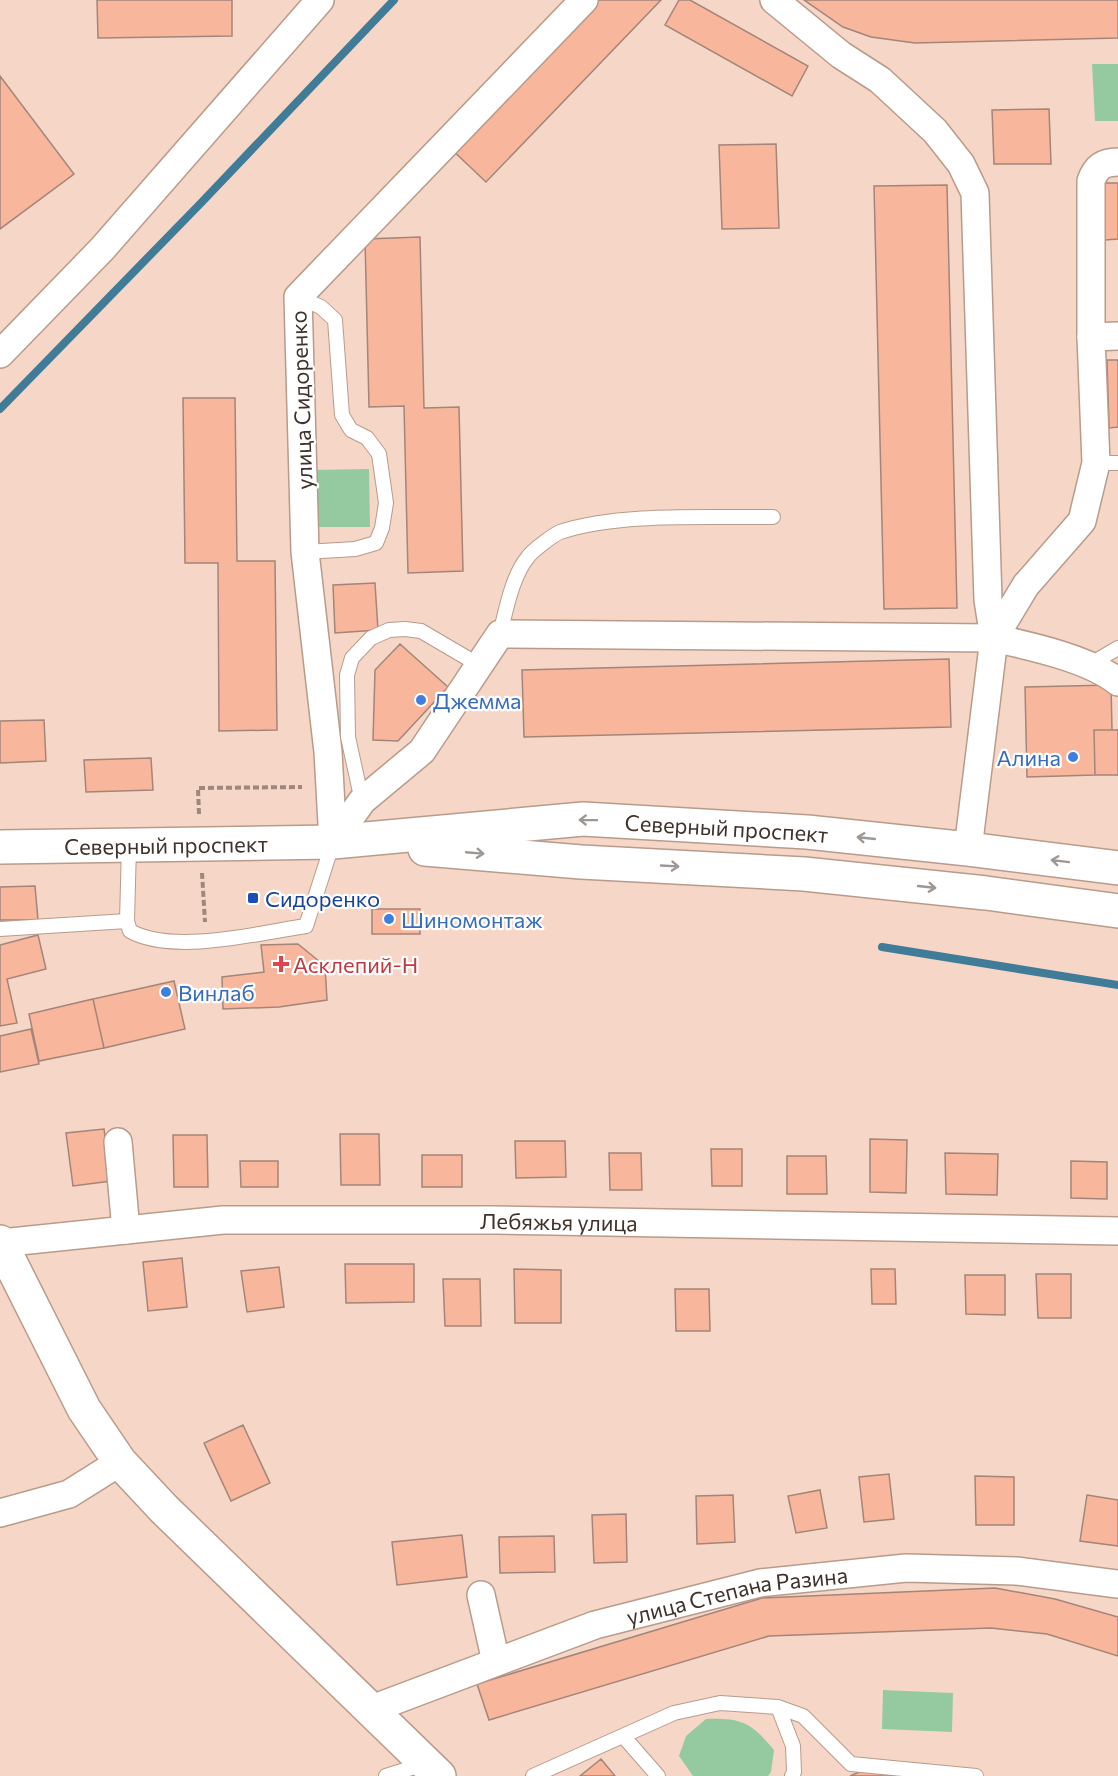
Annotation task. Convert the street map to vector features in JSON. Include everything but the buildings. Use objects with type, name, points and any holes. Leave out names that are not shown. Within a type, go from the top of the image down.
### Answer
[{"type":"main road","name":"Северный проспект","points":[[0,847],[333,842],[583,819],[796,831],[1118,868]]},
{"type":"main road","name":"Северный проспект","points":[[333,842],[581,862],[804,874],[986,893],[1118,911]]},
{"type":"main road","points":[[0,1242],[84,1409],[120,1462],[164,1509],[372,1709],[432,1770]]},
{"type":"street","points":[[0,354],[103,248],[320,0]]},
{"type":"street","name":"улица Сидоренко","points":[[333,842],[328,752],[305,552],[298,297],[584,0]]},
{"type":"street","points":[[774,0],[841,55],[880,80],[935,131],[961,164],[975,193],[988,600],[994,638],[968,849]]},
{"type":"street","points":[[994,638],[1026,585],[1082,521],[1107,463],[1091,337],[1091,181],[1095,169],[1107,162],[1118,162]]},
{"type":"street","points":[[1091,337],[1118,336]]},
{"type":"street","points":[[333,842],[362,801],[422,751],[500,634],[994,638],[1043,649],[1087,666],[1118,682]]},
{"type":"street","points":[[118,1142],[126,1230]]},
{"type":"street","name":"Лебяжья улица","points":[[0,1242],[223,1220],[495,1220],[1118,1231]]},
{"type":"street","points":[[0,1513],[69,1494],[120,1462]]},
{"type":"street","name":"улица Степана Разина","points":[[372,1709],[595,1625],[760,1583],[906,1569],[1016,1571],[1118,1584]]},
{"type":"street","points":[[481,1595],[496,1662]]},
{"type":"lane","points":[[298,297],[321,307],[336,320],[342,415],[351,430],[367,438],[379,454],[386,503],[382,528],[376,543],[355,549],[305,552]]},
{"type":"lane","points":[[500,634],[513,586],[528,556],[558,533],[595,524],[648,519],[773,518]]},
{"type":"lane","points":[[362,801],[348,737],[347,675],[352,658],[371,638],[389,630],[405,629],[421,631],[479,665]]},
{"type":"lane","points":[[1087,666],[1118,648]]},
{"type":"lane","points":[[129,845],[127,921],[130,931],[140,937],[178,942],[206,941],[306,926],[333,842]]},
{"type":"lane","points":[[0,929],[127,921]]},
{"type":"lane","points":[[533,1776],[674,1713],[720,1703],[778,1707],[803,1716],[851,1764],[976,1776]]},
{"type":"lane","points":[[778,1707],[793,1746],[794,1772],[792,1776]]},
{"type":"lane","points":[[624,1737],[658,1776]]},
{"type":"lane","points":[[386,1776],[432,1770]]},
{"type":"green space","points":[[1092,64],[1118,64],[1118,121],[1095,121]]},
{"type":"green space","points":[[369,469],[370,527],[312,527],[311,470]]},
{"type":"green space","points":[[883,1690],[953,1693],[952,1732],[882,1729]]},
{"type":"green space","points":[[706,1719],[737,1721],[759,1733],[774,1750],[771,1772],[768,1776],[693,1776],[679,1756],[686,1736]]},
{"type":"waterway","points":[[0,409],[200,204],[394,0]]},
{"type":"waterway","points":[[882,947],[1118,985]]},
{"type":"place","name":"Джемма","points":[[421,700]]},
{"type":"place","name":"Алина","points":[[1073,757]]},
{"type":"place","name":"Сидоренко","points":[[253,898]]},
{"type":"place","name":"Шиномонтаж","points":[[389,919]]},
{"type":"place","name":"Асклепий-Н","points":[[281,964]]},
{"type":"place","name":"Винлаб","points":[[166,992]]}]
